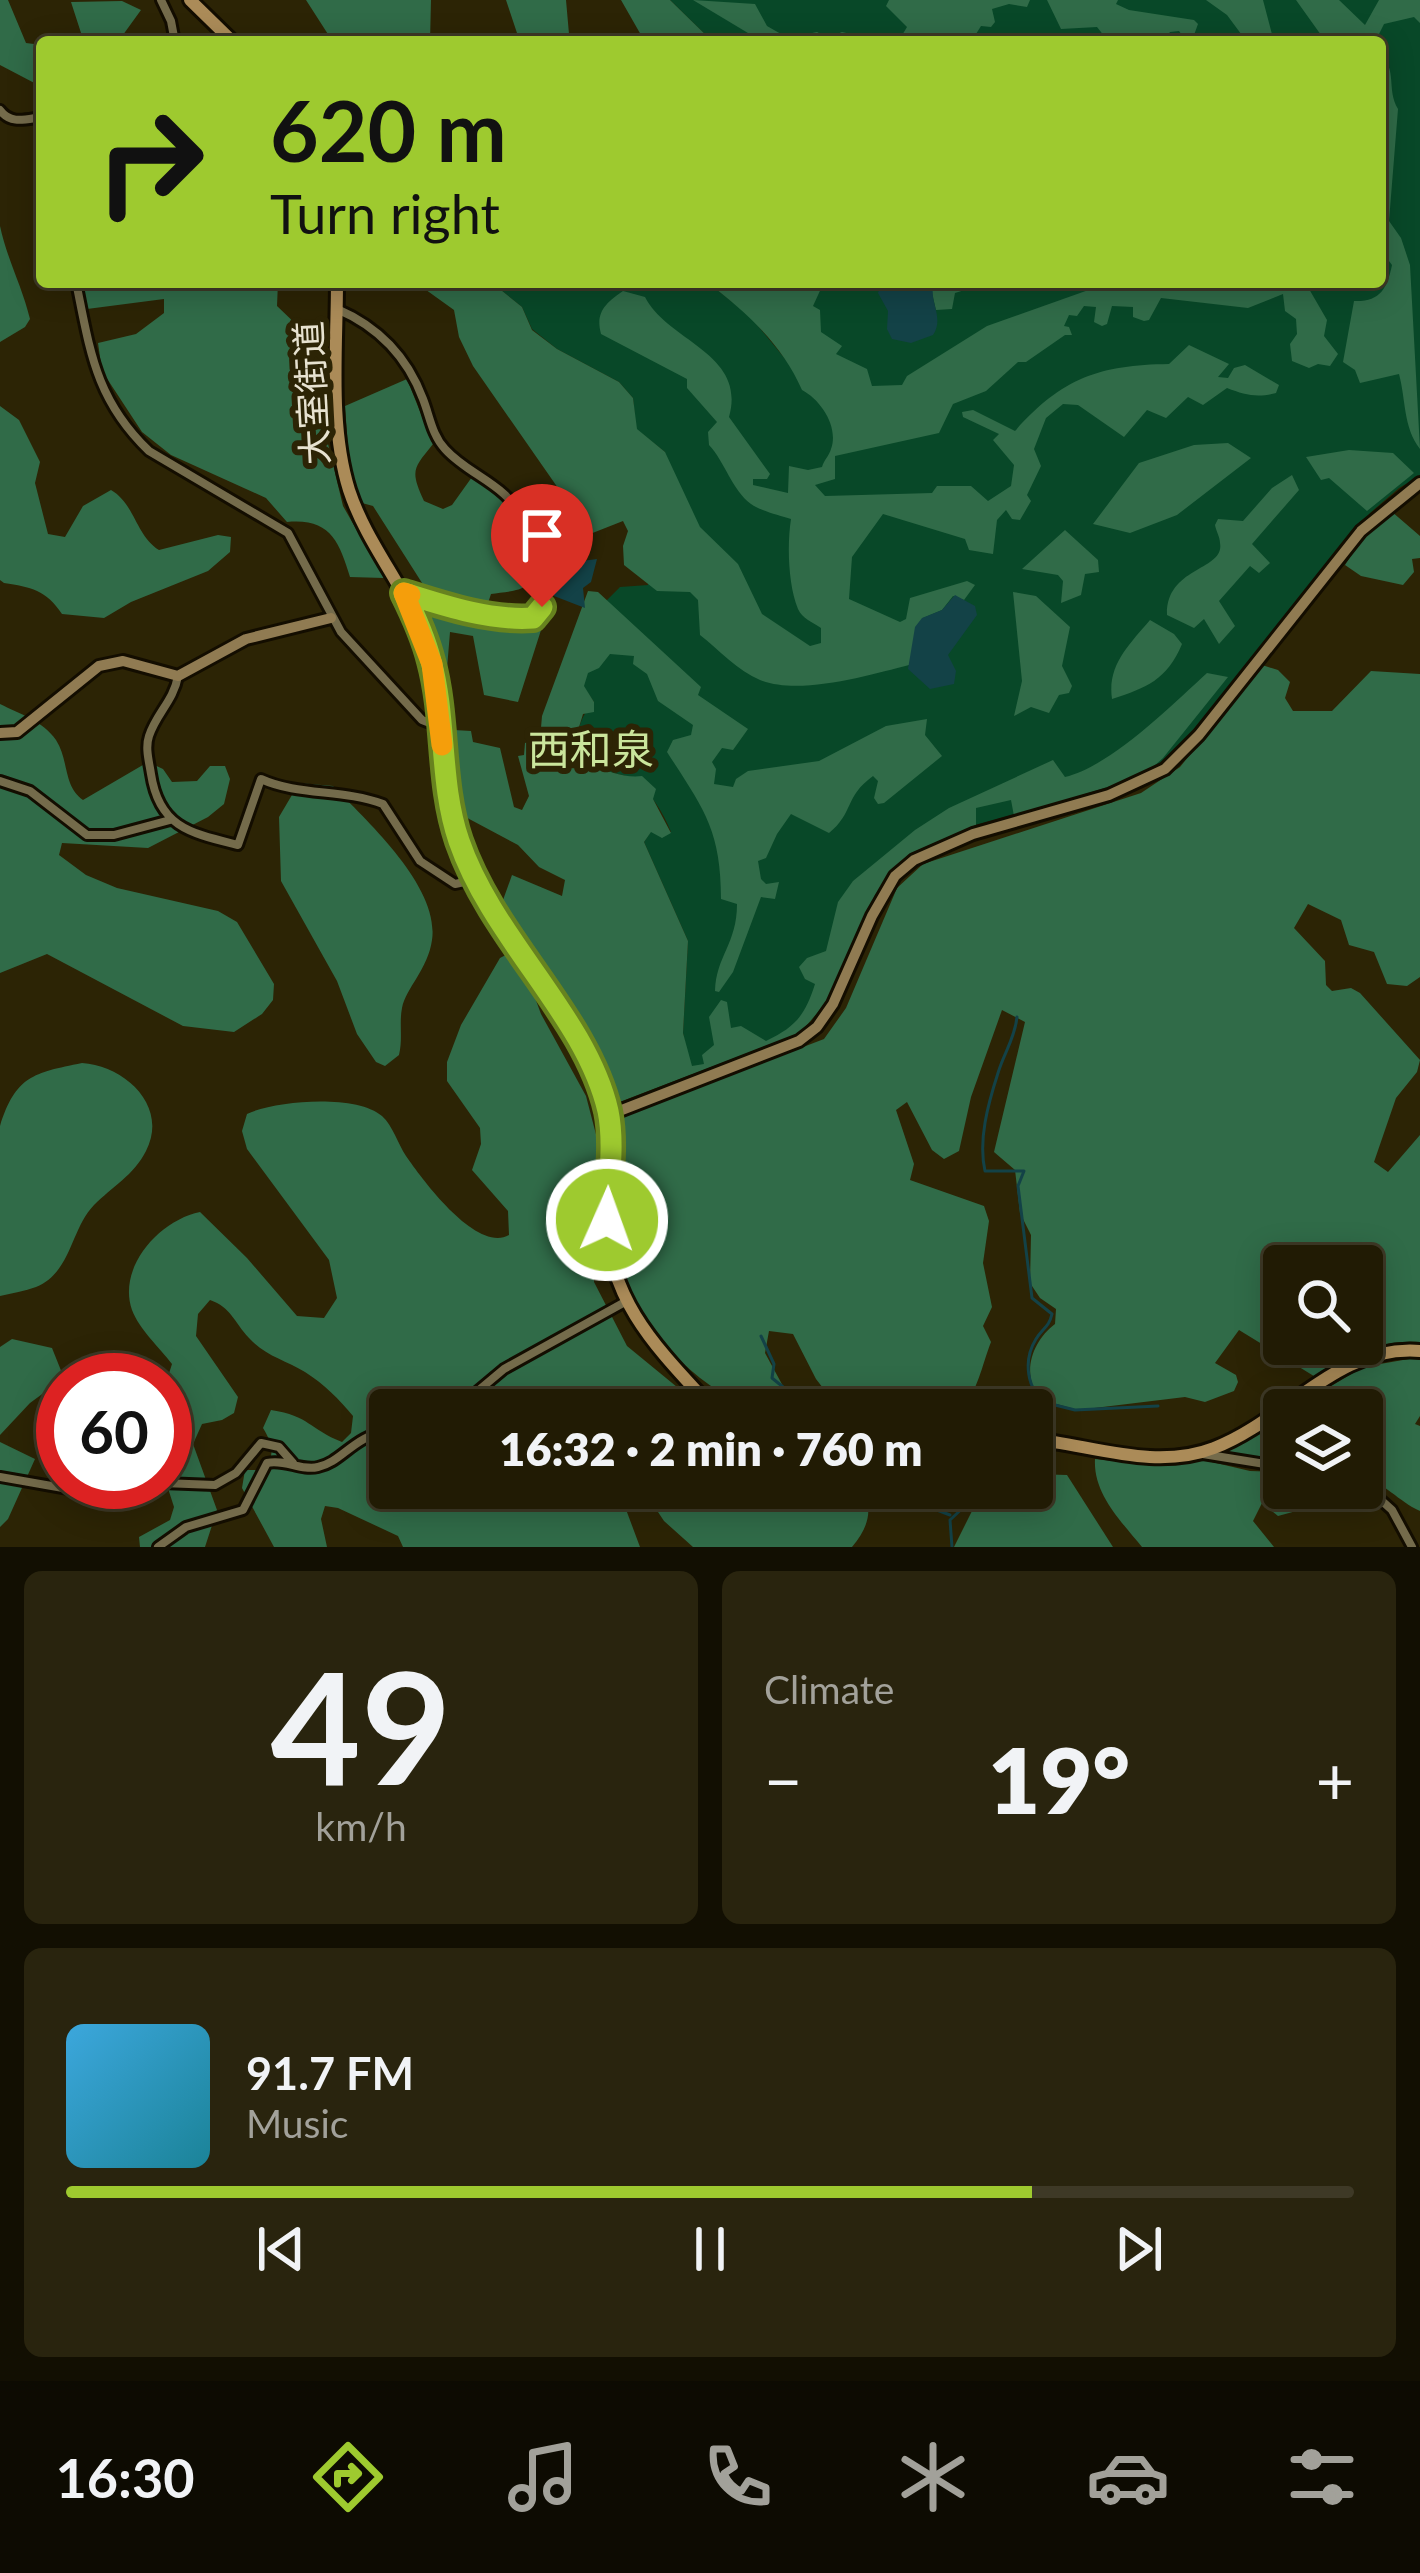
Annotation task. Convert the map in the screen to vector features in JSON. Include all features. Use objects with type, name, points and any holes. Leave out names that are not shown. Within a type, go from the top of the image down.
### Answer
[{"type":"main road","points":[[190,0],[227,36]]},
{"type":"main road","name":"大室街道","points":[[337,288],[339,436],[345,476],[367,532],[404,593],[432,664],[451,810],[474,880],[594,1066],[609,1115],[609,1252],[625,1302],[651,1341],[695,1389]]},
{"type":"main road","points":[[1053,1442],[1158,1458],[1198,1453],[1244,1434],[1346,1367],[1375,1356],[1420,1351]]},
{"type":"street","points":[[161,0],[173,36]]},
{"type":"street","points":[[0,110],[8,119],[36,117]]},
{"type":"street","points":[[77,288],[93,369],[138,440],[149,452],[288,533],[331,618],[402,700],[422,720],[440,727]]},
{"type":"street","points":[[337,309],[388,340],[422,395],[443,448],[517,508],[535,544],[544,582],[542,607],[533,618],[469,612],[404,593]]},
{"type":"street","points":[[609,1115],[799,1042],[818,1028],[883,896],[895,876],[914,860],[973,834],[1133,787],[1165,769],[1199,735],[1361,531],[1420,483]]},
{"type":"street","points":[[0,733],[17,732],[99,666],[123,661],[178,676],[246,639],[331,618]]},
{"type":"street","points":[[178,676],[147,747],[158,805],[170,820],[238,845],[260,779],[289,789],[322,790],[382,804],[420,861],[455,884],[474,880]]},
{"type":"street","points":[[0,781],[31,791],[87,835],[114,835],[170,820]]},
{"type":"street","points":[[481,1389],[505,1369],[625,1302]]},
{"type":"street","points":[[158,1547],[186,1527],[243,1510],[267,1463],[313,1469],[369,1436]]},
{"type":"street","points":[[192,1482],[227,1482],[260,1443],[279,1447],[293,1464]]},
{"type":"street","points":[[1198,1453],[1263,1464]]},
{"type":"street","points":[[0,1478],[36,1484]]},
{"type":"street","points":[[1383,1502],[1412,1547]]},
{"type":"green space","points":[[0,0],[8,0],[26,43],[36,44],[36,84],[0,65]]},
{"type":"green space","points":[[306,0],[431,0],[430,36],[329,36]]},
{"type":"green space","points":[[506,0],[566,0],[571,36],[518,36]]},
{"type":"green space","points":[[621,0],[670,0],[707,36],[642,36]]},
{"type":"green space","points":[[670,0],[1420,0],[1420,476],[1370,513],[1177,750],[1143,776],[1120,785],[965,828],[909,854],[875,895],[830,998],[800,1033],[692,1076],[683,1033],[688,941],[644,842],[651,831],[671,832],[645,790],[629,777],[594,763],[579,739],[582,720],[594,702],[583,686],[607,600],[620,587],[648,585],[665,452],[636,429],[633,398],[619,382],[557,349],[532,329],[522,307],[498,288],[715,288],[749,315],[791,366],[800,288],[1386,288],[1386,36],[707,36]]},
{"type":"green space","points":[[693,0],[755,4],[767,26],[784,36],[753,36]]},
{"type":"green space","points":[[889,0],[1030,0],[1027,7],[1009,4],[992,9],[995,22],[991,27],[981,26],[975,36],[902,36],[907,27],[886,6]]},
{"type":"green space","points":[[1047,0],[1118,0],[1116,4],[1129,10],[1198,24],[1191,36],[1179,31],[1167,36],[1104,36],[1097,27],[1061,29]]},
{"type":"green space","points":[[1206,0],[1263,0],[1272,36],[1243,36],[1227,15]]},
{"type":"green space","points":[[1296,0],[1339,0],[1365,25],[1379,0],[1420,0],[1420,23],[1414,17],[1384,24],[1378,36],[1322,36]]},
{"type":"green space","points":[[122,1],[141,10],[122,36],[82,36],[71,2]]},
{"type":"green space","points":[[1386,62],[1398,109],[1389,221],[1410,265],[1420,449],[1408,422],[1399,374],[1360,383],[1355,370],[1343,362],[1354,301],[1370,299],[1386,288],[1392,265],[1386,257]]},
{"type":"green space","points":[[0,226],[30,319],[0,342]]},
{"type":"green space","points":[[82,288],[278,288],[277,306],[300,328],[343,506],[384,578],[350,577],[337,543],[323,528],[287,522],[266,498],[171,455],[142,432],[102,371],[98,343],[136,334],[164,313],[164,299],[87,309]]},
{"type":"green space","points":[[423,288],[498,288],[522,307],[532,330],[619,382],[633,398],[637,429],[665,452],[700,527],[738,564],[762,614],[810,646],[821,643],[821,628],[802,615],[795,599],[789,564],[791,519],[744,498],[709,445],[708,432],[717,422],[687,388],[687,379],[601,334],[603,309],[623,291],[645,297],[670,326],[716,363],[732,395],[729,417],[770,474],[767,479],[753,479],[753,485],[788,493],[789,466],[822,467],[833,441],[830,423],[773,344],[714,288],[821,288],[813,306],[820,310],[821,332],[842,346],[836,354],[867,369],[872,386],[902,385],[907,376],[987,326],[1094,288],[1308,288],[1327,320],[1324,336],[1338,354],[1330,366],[1309,368],[1292,361],[1290,344],[1297,334],[1296,319],[1285,311],[1283,294],[1248,308],[1161,298],[1144,321],[1133,317],[1133,307],[1112,306],[1102,326],[1094,322],[1096,307],[1084,306],[1077,316],[1069,315],[1064,326],[1072,335],[1018,362],[986,391],[953,404],[939,433],[835,456],[835,479],[815,485],[825,496],[932,493],[937,486],[971,486],[988,501],[1011,486],[1014,465],[993,440],[999,434],[963,417],[962,412],[973,410],[1015,431],[1049,398],[1083,378],[1122,367],[1169,364],[1189,345],[1229,364],[1218,377],[1228,378],[1234,368],[1245,365],[1279,385],[1276,393],[1263,395],[1227,388],[1203,405],[1188,397],[1166,418],[1147,410],[1124,437],[1078,405],[1063,404],[1046,418],[1034,449],[1041,466],[1027,495],[1031,501],[1020,520],[1012,519],[1006,510],[997,520],[993,554],[969,550],[965,539],[883,514],[852,557],[849,599],[900,622],[906,619],[910,598],[967,581],[975,585],[964,600],[953,596],[942,610],[923,618],[909,665],[794,686],[760,680],[744,671],[700,635],[698,600],[690,592],[657,591],[624,565],[628,531],[623,521],[590,534],[473,366],[459,337],[454,310]]},
{"type":"green space","points":[[971,288],[955,293],[952,309],[936,310],[931,289]]},
{"type":"green space","points":[[407,379],[433,444],[416,470],[424,501],[443,509],[452,505],[472,477],[503,500],[533,555],[533,577],[527,585],[491,594],[487,606],[431,597],[373,506],[362,503],[349,463],[345,406]]},
{"type":"green space","points":[[0,406],[19,420],[40,462],[35,483],[48,534],[65,537],[83,506],[111,490],[159,550],[218,535],[231,537],[230,552],[208,571],[104,618],[62,614],[37,591],[4,583],[0,580]]},
{"type":"green space","points":[[1228,443],[1251,458],[1177,515],[1130,533],[1093,524],[1139,463],[1194,445]]},
{"type":"green space","points":[[1349,450],[1393,453],[1414,473],[1367,511],[1329,478],[1321,480],[1306,457]]},
{"type":"green space","points":[[1292,475],[1299,490],[1252,544],[1270,563],[1259,573],[1250,566],[1219,601],[1235,626],[1219,644],[1204,619],[1194,628],[1167,615],[1176,587],[1219,552],[1218,519],[1243,521],[1272,488]]},
{"type":"green space","points":[[1391,511],[1420,536],[1420,558],[1412,559],[1414,572],[1403,585],[1361,576],[1345,565],[1365,534]]},
{"type":"green space","points":[[1065,530],[1098,560],[1099,572],[1085,574],[1081,595],[1061,603],[1063,581],[1058,575],[1022,569]]},
{"type":"green space","points":[[588,591],[598,592],[701,687],[698,695],[748,729],[733,750],[722,748],[712,762],[714,784],[733,787],[748,771],[819,761],[886,726],[927,719],[925,735],[942,756],[884,803],[874,798],[878,781],[873,776],[829,833],[791,814],[766,858],[758,861],[766,884],[779,882],[775,899],[761,897],[733,972],[719,992],[715,991],[716,979],[734,930],[737,904],[721,899],[718,854],[708,820],[667,752],[673,740],[691,735],[693,725],[658,701],[647,674],[633,664],[634,656],[610,654],[588,673],[584,686],[594,712],[583,714],[578,734],[583,753],[615,773],[642,776],[656,789],[653,799],[671,833],[662,838],[651,832],[644,842],[688,941],[683,1033],[692,1066],[704,1064],[702,1055],[714,1045],[709,1017],[721,1000],[727,1002],[731,1028],[741,1026],[766,1041],[798,1019],[815,984],[805,979],[799,967],[807,958],[826,951],[838,902],[853,881],[915,830],[949,808],[1053,760],[1065,777],[1083,771],[1140,733],[1207,673],[1228,677],[1143,776],[1014,816],[1011,800],[976,808],[976,825],[909,854],[875,895],[830,998],[800,1033],[617,1103],[596,1049],[498,914],[512,875],[562,896],[565,880],[539,867],[518,845],[458,813],[452,773],[454,730],[471,731],[473,742],[500,748],[514,807],[522,810],[529,796],[518,756],[524,755],[525,743],[540,739],[542,716]]},
{"type":"green space","points":[[1013,592],[1036,596],[1070,627],[1062,666],[1072,686],[1069,693],[1059,695],[1049,713],[1031,707],[1014,716],[1022,681]]},
{"type":"green space","points":[[420,606],[542,627],[518,702],[484,695],[473,636],[450,632],[446,681],[440,678],[433,639]]},
{"type":"green space","points":[[1150,620],[1182,644],[1170,666],[1154,681],[1112,699],[1116,666]]},
{"type":"green space","points":[[1262,665],[1278,670],[1290,682],[1285,698],[1293,711],[1332,711],[1371,671],[1420,674],[1420,977],[1407,986],[1387,984],[1374,952],[1349,945],[1341,920],[1308,904],[1294,928],[1325,961],[1326,985],[1332,991],[1351,988],[1360,993],[1420,1060],[1417,1072],[1396,1098],[1374,1162],[1388,1172],[1420,1135],[1420,1342],[1383,1345],[1383,1245],[1263,1245],[1263,1345],[1239,1330],[1215,1363],[1236,1375],[1234,1391],[1205,1402],[1185,1397],[1078,1410],[1053,1403],[1053,1389],[1034,1389],[1031,1360],[1040,1340],[1055,1324],[1056,1309],[1030,1283],[1031,1235],[1020,1213],[1015,1170],[994,1152],[1025,1022],[1002,1010],[971,1097],[959,1151],[944,1159],[932,1150],[907,1102],[896,1110],[914,1164],[910,1180],[984,1206],[989,1221],[983,1263],[992,1307],[983,1326],[991,1342],[974,1389],[824,1389],[793,1334],[769,1331],[765,1353],[785,1389],[716,1389],[702,1380],[660,1339],[618,1263],[613,1207],[624,1116],[824,1039],[846,1008],[897,888],[923,864],[1141,793],[1180,767]]},
{"type":"green space","points":[[0,704],[51,733],[72,788],[83,800],[148,762],[163,769],[172,782],[197,781],[210,766],[225,766],[230,779],[224,804],[208,817],[148,848],[62,843],[59,855],[86,875],[117,888],[218,911],[237,922],[274,984],[273,1000],[262,1014],[234,1032],[183,1026],[47,954],[0,973]]},
{"type":"green space","points":[[299,783],[333,786],[398,856],[425,898],[431,920],[430,950],[402,1008],[399,1055],[385,1066],[376,1062],[357,1034],[337,981],[281,881],[279,817]]},
{"type":"green space","points":[[517,949],[541,1014],[586,1096],[599,1146],[601,1213],[593,1243],[594,1282],[627,1346],[679,1389],[369,1389],[369,1509],[626,1509],[640,1547],[403,1547],[398,1536],[325,1506],[321,1519],[327,1547],[274,1547],[242,1488],[245,1470],[265,1470],[270,1458],[271,1444],[263,1428],[271,1410],[294,1416],[342,1442],[351,1433],[353,1416],[312,1377],[255,1344],[228,1311],[210,1300],[198,1314],[196,1336],[238,1397],[234,1413],[202,1424],[193,1444],[217,1510],[205,1547],[140,1547],[139,1537],[170,1520],[173,1509],[192,1509],[192,1353],[163,1353],[132,1310],[131,1278],[145,1248],[170,1225],[200,1212],[297,1316],[324,1318],[337,1298],[329,1260],[247,1149],[242,1131],[247,1114],[277,1105],[316,1102],[370,1109],[382,1116],[414,1168],[452,1212],[482,1234],[509,1235],[508,1211],[472,1170],[481,1144],[480,1128],[447,1081],[447,1062],[461,1025],[500,958]]},
{"type":"green space","points":[[82,1063],[113,1072],[139,1091],[152,1119],[152,1134],[129,1174],[86,1215],[57,1271],[36,1287],[0,1296],[0,1126],[13,1096],[29,1080]]},
{"type":"green space","points":[[12,1339],[52,1348],[54,1353],[36,1353],[36,1399],[0,1435],[0,1347]]},
{"type":"green space","points":[[1420,1357],[1420,1416],[1415,1424],[1420,1426],[1420,1511],[1383,1487],[1383,1389],[1326,1389],[1363,1367]]},
{"type":"green space","points":[[1296,1365],[1336,1365],[1317,1378]]},
{"type":"green space","points":[[1263,1427],[1263,1460],[1224,1455],[1227,1448]]},
{"type":"green space","points":[[0,1442],[35,1459],[0,1527]]},
{"type":"green space","points":[[1095,1459],[1165,1466],[1199,1459],[1263,1471],[1263,1504],[1253,1521],[1274,1547],[1142,1547],[1103,1495]]},
{"type":"green space","points":[[1053,1475],[1067,1475],[1113,1547],[954,1547],[972,1511],[1053,1509]]},
{"type":"green space","points":[[656,1509],[868,1509],[862,1533],[852,1547],[693,1547]]},
{"type":"green space","points":[[1269,1509],[1304,1509],[1278,1516]]},
{"type":"water","points":[[880,288],[934,288],[937,322],[933,335],[911,343],[892,339],[888,311]]},
{"type":"water","points":[[548,559],[566,563],[597,559],[591,582],[583,588],[585,608],[554,596]]},
{"type":"water","points":[[955,595],[975,606],[977,615],[948,655],[956,671],[954,684],[930,689],[908,669],[915,627]]},
{"type":"waterway","points":[[1017,1017],[991,1097],[983,1147],[985,1171],[1024,1171],[1018,1186],[1032,1298],[1052,1314],[1029,1356],[1034,1389]]},
{"type":"waterway","points":[[761,1336],[774,1364],[772,1378],[786,1389]]},
{"type":"waterway","points":[[1053,1404],[1075,1410],[1158,1406]]},
{"type":"waterway","points":[[934,1509],[950,1515]]},
{"type":"waterway","points":[[952,1547],[950,1520],[962,1509]]},
{"type":"slow traffic","points":[[410,595],[404,593],[432,664],[442,745]]},
{"type":"district","name":"西和泉","points":[[591,750]]},
{"type":"route","points":[[542,607],[533,618],[523,619],[469,612],[404,593],[432,664],[451,810],[466,861],[486,904],[584,1048],[599,1079],[609,1115],[607,1220]]}]
